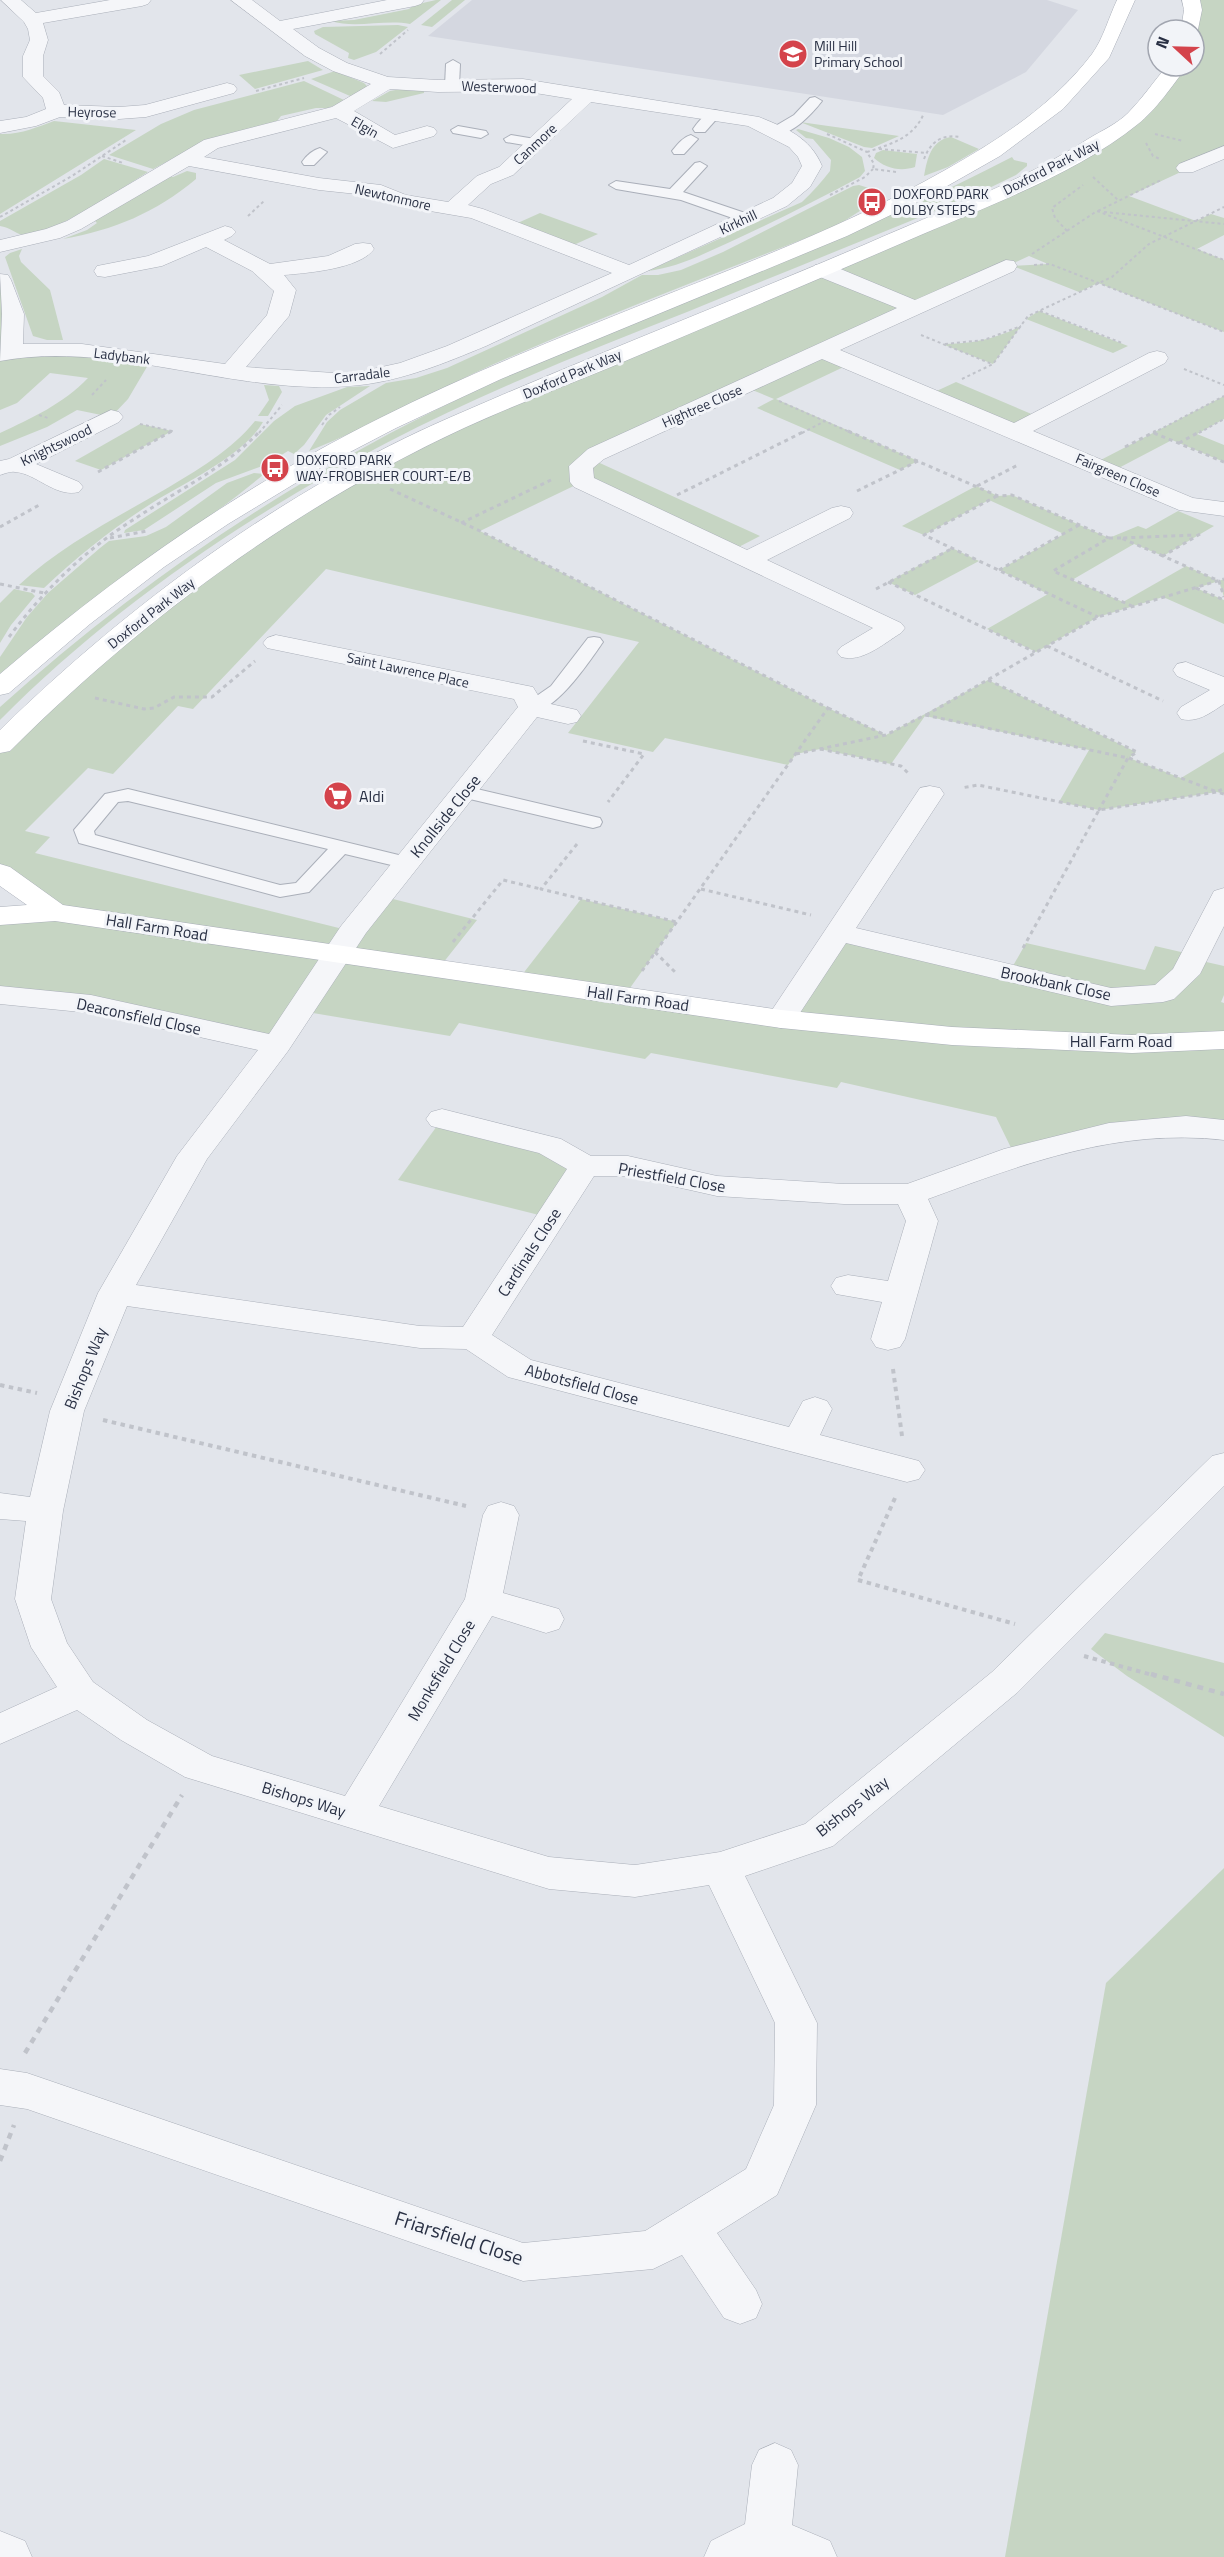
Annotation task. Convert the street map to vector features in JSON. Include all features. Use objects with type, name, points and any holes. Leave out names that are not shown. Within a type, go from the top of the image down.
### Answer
[{"type":"main road","name":"Doxford Park Way","points":[[0,687],[93,608],[175,548],[238,506],[356,439],[465,387],[844,230],[940,184],[996,150],[1080,83],[1103,54],[1124,12],[1126,0]]},
{"type":"main road","points":[[1191,0],[1192,18]]},
{"type":"main road","name":"Doxford Park Way","points":[[0,745],[57,689],[143,617],[259,532],[358,473],[456,423],[823,270],[989,198],[1063,163],[1133,119],[1167,78]]},
{"type":"main road","name":"Hall Farm Road","points":[[0,873],[55,912]]},
{"type":"main road","name":"Hall Farm Road","points":[[0,916],[55,912],[781,1018],[952,1036],[1132,1044],[1224,1040]]},
{"type":"street","points":[[10,0],[32,19],[142,0]]},
{"type":"street","name":"Westerwood","points":[[240,0],[312,52],[340,67],[386,83],[452,86],[523,85],[714,114],[752,121],[777,131]]},
{"type":"street","points":[[276,27],[415,0]]},
{"type":"street","name":"Heyrose","points":[[32,19],[39,40],[33,56],[33,77],[52,96],[56,111],[119,113],[146,111],[227,89]]},
{"type":"street","points":[[0,246],[53,234],[74,225],[211,144],[339,111],[358,102],[386,83]]},
{"type":"street","name":"Canmore","points":[[452,209],[484,180],[506,171],[587,95]]},
{"type":"street","points":[[0,127],[24,124],[56,111]]},
{"type":"street","name":"Elgin","points":[[339,111],[393,142],[426,132]]},
{"type":"street","name":"Kirkhill","points":[[604,284],[780,202],[808,178],[812,166],[804,147],[777,131]]},
{"type":"street","points":[[1186,168],[1224,152]]},
{"type":"street","name":"Newtonmore","points":[[184,159],[294,175],[381,191],[401,201],[452,209],[495,220],[628,272]]},
{"type":"street","points":[[105,271],[154,261],[234,228]]},
{"type":"street","points":[[207,240],[267,271],[279,280],[285,290],[284,302],[278,316],[230,372]]},
{"type":"street","points":[[267,271],[340,260],[353,256],[363,249]]},
{"type":"street","name":"Hightree Close","points":[[581,466],[596,454],[1006,266]]},
{"type":"street","points":[[823,270],[916,308]]},
{"type":"street","name":"Ladybank","points":[[0,280],[13,314],[6,352],[57,349],[103,353],[230,372]]},
{"type":"street","name":"Carradale","points":[[230,372],[336,380],[364,378],[429,362],[604,284]]},
{"type":"street","name":"Fairgreen Close","points":[[822,351],[1188,505],[1224,509]]},
{"type":"street","points":[[1016,431],[1157,357]]},
{"type":"street","name":"Knightswood","points":[[9,466],[111,417]]},
{"type":"street","points":[[9,466],[70,487]]},
{"type":"street","points":[[581,466],[582,482],[892,628],[850,652]]},
{"type":"street","points":[[747,560],[841,513]]},
{"type":"street","name":"Saint Lawrence Place","points":[[276,643],[524,693],[524,717]]},
{"type":"street","points":[[1186,669],[1224,687]]},
{"type":"street","points":[[1190,713],[1224,693]]},
{"type":"street","points":[[524,717],[568,716]]},
{"type":"street","name":"Knollside Close","points":[[340,955],[351,932],[524,717]]},
{"type":"street","points":[[781,1018],[930,794]]},
{"type":"street","name":"Brookbank Close","points":[[842,928],[1009,973],[1111,997],[1162,993],[1185,974],[1224,897]]},
{"type":"street","name":"Bishops Way","points":[[340,955],[277,1046],[193,1156],[115,1293],[67,1411],[45,1511],[33,1599],[50,1647],[80,1692],[134,1730],[199,1767],[549,1874],[634,1881],[721,1868],[819,1835],[1005,1682],[1224,1465]]},
{"type":"street","name":"Deaconsfield Close","points":[[0,995],[91,1004],[277,1046]]},
{"type":"street","name":"Priestfield Close","points":[[442,1119],[550,1146],[585,1166],[628,1166],[717,1186],[844,1194],[910,1194],[1015,1156],[1109,1133],[1186,1126],[1224,1130]]},
{"type":"street","name":"Cardinals Close","points":[[473,1338],[585,1166]]},
{"type":"street","points":[[888,1339],[922,1221],[910,1194]]},
{"type":"street","points":[[848,1286],[901,1294]]},
{"type":"street","points":[[115,1293],[420,1337],[473,1338]]},
{"type":"street","name":"Abbotsfield Close","points":[[473,1338],[520,1369],[907,1470]]},
{"type":"street","points":[[799,1442],[815,1409]]},
{"type":"street","points":[[0,1506],[45,1511]]},
{"type":"street","name":"Monksfield Close","points":[[354,1815],[483,1600],[501,1515]]},
{"type":"street","points":[[483,1600],[546,1619]]},
{"type":"street","points":[[0,1730],[80,1692]]},
{"type":"street","name":"Friarsfield Close","points":[[2,2087],[27,2091],[523,2262],[653,2250],[762,2181],[795,2105],[796,2023],[721,1868]]},
{"type":"street","points":[[688,2228],[740,2304]]},
{"type":"street","points":[[775,2465],[747,2547],[813,2557]]},
{"type":"street","points":[[0,2554],[8,2557]]},
{"type":"lane","points":[[452,86],[453,64]]},
{"type":"lane","points":[[777,131],[799,118],[815,101]]},
{"type":"lane","points":[[679,151],[714,114]]},
{"type":"lane","points":[[458,130],[481,134]]},
{"type":"lane","points":[[511,139],[536,143]]},
{"type":"lane","points":[[309,162],[320,152]]},
{"type":"lane","points":[[673,194],[700,166]]},
{"type":"lane","points":[[616,184],[684,196],[746,218]]},
{"type":"lane","points":[[524,717],[557,690],[594,642]]},
{"type":"lane","points":[[464,792],[593,822]]},
{"type":"lane","points":[[342,847],[302,888],[280,891],[116,849],[86,839],[84,830],[112,798],[128,795],[408,862]]},
{"type":"path","points":[[340,67],[379,54],[413,26]]},
{"type":"path","points":[[896,172],[873,169],[874,165],[867,152],[905,138],[922,123],[924,113]]},
{"type":"path","points":[[1133,119],[1153,156],[1186,168]]},
{"type":"path","points":[[878,148],[926,153]]},
{"type":"path","points":[[1029,256],[1097,211],[1186,168]]},
{"type":"path","points":[[1090,174],[1119,201]]},
{"type":"path","points":[[234,228],[294,175]]},
{"type":"path","points":[[1067,231],[1055,218],[1052,208],[1060,200],[1080,189],[1085,182]]},
{"type":"path","points":[[928,395],[993,364],[1028,316],[1112,277],[1149,244],[1224,207]]},
{"type":"path","points":[[1097,211],[1224,224]]},
{"type":"path","points":[[1097,211],[1224,260]]},
{"type":"path","points":[[1006,266],[1050,264],[1224,332]]},
{"type":"path","points":[[1039,310],[1224,385]]},
{"type":"path","points":[[887,321],[993,364]]},
{"type":"path","points":[[942,344],[978,342],[1001,336],[1021,326]]},
{"type":"path","points":[[6,643],[45,593],[77,563],[143,513],[230,460],[282,405],[288,389],[288,377]]},
{"type":"path","points":[[745,387],[998,496]]},
{"type":"path","points":[[1093,464],[1224,396]]},
{"type":"path","points":[[1179,443],[1224,419]]},
{"type":"path","points":[[645,512],[825,422]]},
{"type":"path","points":[[1154,433],[1224,462]]},
{"type":"path","points":[[976,486],[1053,447]]},
{"type":"path","points":[[841,513],[839,501],[918,461]]},
{"type":"path","points":[[461,523],[581,466]]},
{"type":"path","points":[[358,473],[886,735]]},
{"type":"path","points":[[1098,617],[924,535],[998,496],[1012,495],[1109,538],[1199,535]]},
{"type":"path","points":[[1163,556],[1214,526],[1178,511],[1188,505]]},
{"type":"path","points":[[999,570],[1080,525]]},
{"type":"path","points":[[1109,538],[1053,571],[1132,607]]},
{"type":"path","points":[[1121,538],[1219,581],[1224,598]]},
{"type":"path","points":[[844,605],[952,549]]},
{"type":"path","points":[[796,754],[886,735],[925,716],[1098,617],[1224,579]]},
{"type":"path","points":[[888,582],[1036,652]]},
{"type":"path","points":[[0,584],[45,593]]},
{"type":"path","points":[[1195,587],[1224,598]]},
{"type":"path","points":[[57,689],[144,709],[154,708],[160,702],[178,696],[212,697],[276,643]]},
{"type":"path","points":[[1047,646],[1190,713]]},
{"type":"path","points":[[988,680],[1137,752],[1128,758],[1009,973]]},
{"type":"path","points":[[624,996],[828,708]]},
{"type":"path","points":[[925,716],[1128,758],[1224,794]]},
{"type":"path","points":[[524,717],[644,754],[541,889]]},
{"type":"path","points":[[820,749],[901,766],[930,794],[978,785],[1099,810],[1217,792],[1224,788]]},
{"type":"path","points":[[447,950],[503,880],[677,922]]},
{"type":"path","points":[[701,889],[842,928]]},
{"type":"path","points":[[655,952],[684,980]]},
{"type":"path","points":[[888,1339],[907,1470],[858,1580],[1224,1694]]},
{"type":"path","points":[[67,1411],[501,1515]]},
{"type":"path","points":[[2,2087],[199,1767]]},
{"type":"shaded area","name":"Mill Hill Primary School","points":[[472,0],[1047,0],[1078,10],[1026,72],[943,115],[428,36]]},
{"type":"green space","points":[[441,0],[410,24],[350,24],[331,21],[354,20],[409,9],[414,5]]},
{"type":"green space","points":[[452,0],[465,0],[432,27],[421,25]]},
{"type":"green space","points":[[1191,0],[1224,0],[1224,152],[1129,196],[1196,221],[1211,214],[1224,218],[1224,235],[1197,249],[1224,260],[1224,332],[1098,283],[1079,292],[1013,266],[1048,264],[1029,256],[823,351],[852,363],[776,399],[918,461],[900,470],[757,408],[774,399],[745,387],[591,459],[760,536],[729,552],[582,482],[480,531],[828,708],[886,735],[988,680],[1136,752],[1129,758],[1181,778],[1224,752],[1224,794],[1217,792],[1099,810],[1059,802],[1089,750],[925,716],[891,764],[820,749],[796,754],[788,765],[665,738],[653,752],[568,733],[639,642],[326,569],[193,709],[178,706],[113,774],[88,768],[25,831],[50,837],[35,853],[351,931],[381,896],[477,920],[439,968],[518,980],[581,899],[677,922],[625,995],[780,1018],[839,933],[1009,973],[1026,943],[1145,970],[1155,946],[1194,955],[1193,959],[1224,966],[1224,995],[1221,1002],[1224,1003],[1224,1130],[1186,1126],[1015,1156],[996,1117],[841,1082],[837,1088],[651,1053],[645,1059],[459,1023],[450,1036],[301,1011],[277,1045],[0,995],[0,916],[54,912],[0,873],[0,745],[143,617],[358,473],[823,270],[1107,137],[1165,78],[1206,78],[1206,18],[1193,18]]},
{"type":"green space","points":[[398,25],[408,27],[376,52],[354,60],[348,58],[349,53],[315,34],[314,31],[323,27]]},
{"type":"green space","points":[[308,61],[323,70],[255,89],[239,75]]},
{"type":"green space","points":[[335,71],[364,83],[368,87],[357,96],[350,96],[311,79]]},
{"type":"green space","points":[[304,81],[346,101],[328,108],[316,108],[281,116],[277,121],[209,140],[153,169],[109,155],[161,124],[194,110]]},
{"type":"green space","points":[[401,89],[424,91],[424,93],[386,102],[372,101],[390,91]]},
{"type":"green space","points":[[54,121],[136,130],[0,214],[0,134],[21,132]]},
{"type":"green space","points":[[800,122],[899,136],[872,148],[864,147]]},
{"type":"green space","points":[[796,130],[829,138],[849,147],[862,157],[865,171],[860,177],[844,186],[700,256],[679,264],[647,271],[802,202],[830,171],[831,160],[813,139],[806,138]]},
{"type":"green space","points":[[951,137],[979,149],[948,167],[924,176],[934,146]]},
{"type":"green space","points":[[883,150],[917,154],[915,167],[898,169],[883,164],[874,158],[876,153]]},
{"type":"green space","points":[[1012,157],[1014,160],[1027,163],[1027,166],[1016,175],[979,193],[520,380],[449,412],[311,484],[244,525],[179,569],[116,616],[0,720],[0,707],[109,615],[166,572],[225,532],[346,457],[473,392],[879,220]]},
{"type":"green space","points":[[104,159],[148,172],[87,210],[51,229],[26,236],[0,226],[0,221],[81,175]]},
{"type":"green space","points":[[187,171],[196,173],[196,179],[149,211],[100,231],[63,239],[87,230],[97,223],[94,220],[166,176],[173,177]]},
{"type":"green space","points":[[859,185],[872,189],[870,195],[880,198],[835,227],[536,346],[309,451],[327,422],[340,410],[386,383],[416,378],[447,368],[602,297],[642,275],[658,275],[681,270],[723,252]]},
{"type":"green space","points":[[540,213],[598,234],[567,248],[511,226]]},
{"type":"green space","points":[[22,249],[19,256],[21,262],[50,290],[63,340],[47,340],[33,336],[5,257]]},
{"type":"green space","points":[[0,280],[13,314],[13,351],[151,360],[128,399],[111,417],[77,410],[47,427],[0,446],[0,433],[58,403],[88,378],[50,373],[17,403],[0,410]]},
{"type":"green space","points":[[1039,311],[1128,346],[1113,353],[1026,319]]},
{"type":"green space","points":[[1021,326],[993,364],[942,344],[983,340]]},
{"type":"green space","points":[[956,382],[1041,418],[1016,431],[928,395]]},
{"type":"green space","points":[[264,385],[279,386],[282,392],[268,416],[258,416],[269,400]]},
{"type":"green space","points":[[370,386],[326,415],[304,445],[294,454],[288,451],[265,465],[216,483],[144,530],[124,533],[125,530],[235,460],[274,421],[295,406],[347,387]]},
{"type":"green space","points":[[1224,396],[1224,419],[1197,434],[1224,445],[1224,462],[1172,440],[1111,472],[1093,464]]},
{"type":"green space","points":[[255,421],[263,422],[255,433],[231,455],[129,518],[85,551],[44,588],[19,585],[71,545],[213,459],[246,432]]},
{"type":"green space","points":[[140,424],[172,431],[101,470],[75,461]]},
{"type":"green space","points":[[254,473],[264,474],[89,603],[0,674],[0,657],[27,617],[48,593],[100,548],[109,541],[146,536],[166,527],[227,483]]},
{"type":"green space","points":[[976,486],[998,496],[1012,495],[1109,538],[1138,526],[1146,529],[1178,511],[1214,526],[1163,556],[1134,544],[1072,580],[1123,602],[1186,566],[1219,581],[1196,588],[1224,600],[1224,624],[1163,597],[1098,617],[1036,652],[987,629],[1048,594],[999,570],[1064,534],[989,500],[924,535],[902,526]]},
{"type":"green space","points":[[952,548],[979,561],[915,595],[888,582]]},
{"type":"green space","points":[[1224,579],[1224,597],[1219,581]]},
{"type":"green space","points":[[14,589],[32,593],[35,596],[11,625],[0,643],[0,603]]},
{"type":"green space","points":[[442,1119],[585,1166],[551,1218],[398,1180]]},
{"type":"green space","points":[[1105,1633],[1224,1663],[1224,1737],[1127,1676],[1091,1649]]},
{"type":"green space","points":[[1224,1868],[1224,2557],[1005,2557],[1106,1983]]},
{"type":"place","name":"Mill Hill Primary School","points":[[793,54]]},
{"type":"place","name":"DOXFORD PARK DOLBY STEPS","points":[[872,202]]},
{"type":"place","name":"DOXFORD PARK WAY-FROBISHER COURT-E/B","points":[[275,468]]},
{"type":"place","name":"Aldi","points":[[338,796]]}]
